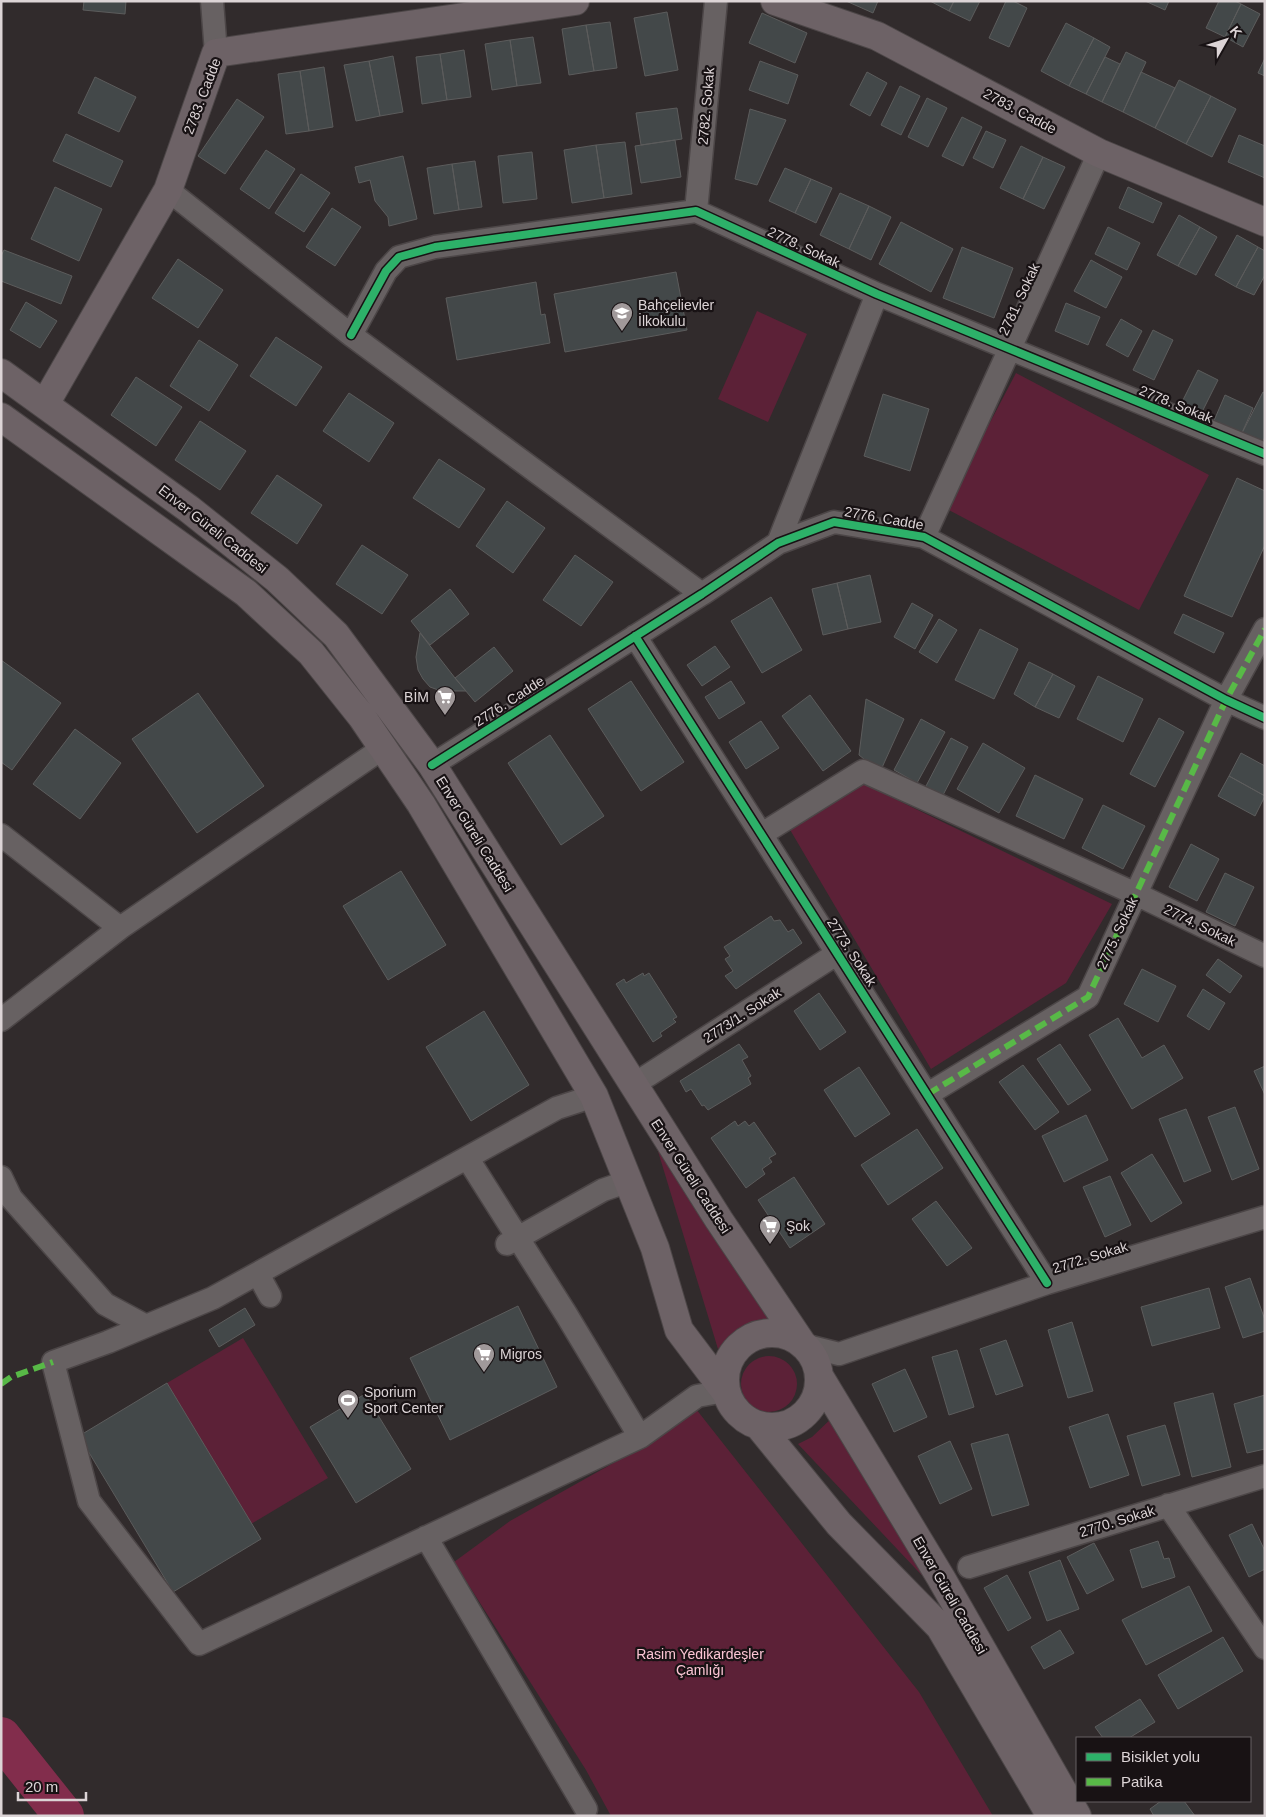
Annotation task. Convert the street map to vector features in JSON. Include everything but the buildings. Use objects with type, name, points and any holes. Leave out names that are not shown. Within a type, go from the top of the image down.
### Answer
[{"type":"main road","name":"2783. Cadde","points":[[45,404],[168,190],[216,53],[575,1]]},
{"type":"main road","name":"2783. Cadde","points":[[775,1],[877,36],[1100,153],[1265,222]]},
{"type":"main road","name":"Enver Güreli Caddesi","points":[[1,373],[189,509],[277,579],[336,635],[432,765],[719,1220],[803,1345]]},
{"type":"main road","points":[[1,417],[246,593],[311,653],[383,748],[426,812],[594,1096],[655,1248],[679,1330],[725,1391],[737,1413],[759,1426],[774,1428],[789,1425],[802,1417],[812,1406],[818,1391],[819,1376],[816,1365],[803,1345],[791,1337],[776,1333],[761,1334],[747,1339],[736,1349],[728,1362],[724,1376],[725,1391]]},
{"type":"main road","name":"Enver Güreli Caddesi","points":[[819,1376],[942,1578],[1077,1816]]},
{"type":"main road","name":"Enver Güreli Caddesi","points":[[759,1426],[839,1524],[940,1627],[1051,1816]]},
{"type":"street","points":[[212,1],[216,53]]},
{"type":"street","name":"2782. Sokak","points":[[696,211],[716,1]]},
{"type":"street","name":"2781. Sokak","points":[[924,537],[1100,153]]},
{"type":"street","points":[[168,190],[351,335],[702,594]]},
{"type":"street","points":[[351,335],[386,271],[399,257],[435,247],[696,211]]},
{"type":"street","name":"2778. Sokak","points":[[696,211],[877,294],[1265,454]]},
{"type":"street","points":[[778,543],[877,294]]},
{"type":"street","name":"2776. Cadde","points":[[432,765],[702,594],[778,543],[834,522],[924,537],[1226,700],[1265,718]]},
{"type":"street","name":"2775. Sokak","points":[[928,1094],[1088,997],[1226,700],[1265,630]]},
{"type":"street","name":"2773. Sokak","points":[[635,636],[1047,1283]]},
{"type":"street","points":[[1,1020],[120,928],[383,748]]},
{"type":"street","name":"2774. Sokak","points":[[762,834],[863,771],[1136,894],[1265,956]]},
{"type":"street","points":[[1,835],[120,928]]},
{"type":"street","name":"2773/1. Sokak","points":[[647,1076],[838,953]]},
{"type":"street","points":[[594,1096],[557,1108],[468,1159],[212,1298],[53,1362],[89,1502],[199,1644],[640,1437],[697,1396],[725,1391]]},
{"type":"street","points":[[468,1159],[512,1242],[566,1314],[640,1437]]},
{"type":"street","points":[[1,1177],[11,1198],[105,1304],[146,1326]]},
{"type":"street","points":[[512,1242],[603,1190],[628,1181]]},
{"type":"street","name":"2772. Sokak","points":[[839,1354],[1047,1283],[1265,1217]]},
{"type":"street","points":[[258,1274],[270,1296]]},
{"type":"street","points":[[803,1345],[839,1354],[819,1376]]},
{"type":"street","name":"2770. Sokak","points":[[969,1567],[1265,1476]]},
{"type":"street","points":[[1168,1505],[1265,1648]]},
{"type":"street","points":[[426,1537],[586,1809]]},
{"type":"green space","points":[[757,311],[807,334],[768,422],[718,399]]},
{"type":"green space","points":[[1016,373],[1209,475],[1139,610],[945,508]]},
{"type":"green space","points":[[860,782],[1112,904],[1066,983],[931,1069],[789,828]]},
{"type":"green space","points":[[647,1115],[771,1321],[737,1329],[718,1349]]},
{"type":"green space","points":[[243,1338],[328,1478],[251,1524],[167,1383]]},
{"type":"green space","points":[[769,1356],[780,1358],[789,1364],[795,1373],[797,1384],[795,1395],[789,1404],[780,1410],[769,1412],[758,1410],[749,1404],[743,1395],[741,1384],[743,1373],[749,1364],[758,1358]]},
{"type":"green space","name":"Rasim Yedikardeşler Çamlığı","points":[[696,1409],[919,1692],[993,1816],[611,1816],[586,1770],[454,1562],[510,1521],[642,1447]]},
{"type":"green space","points":[[835,1415],[949,1604],[798,1444],[812,1437]]},
{"type":"waterway","points":[[1,1737],[64,1816]]},
{"type":"marked path","points":[[928,1094],[1088,997],[1226,700],[1265,629]]},
{"type":"marked path","points":[[1,1384],[11,1377],[53,1362]]},
{"type":"cycle path","points":[[351,335],[386,271],[399,257],[435,247],[696,211],[877,294],[1265,454]]},
{"type":"cycle path","points":[[432,765],[702,594],[778,543],[834,522],[924,537],[1226,700],[1265,718]]},
{"type":"cycle path","points":[[635,636],[1047,1283]]},
{"type":"place","name":"Bahçelievler İlkokulu","points":[[622,332]]},
{"type":"place","name":"BİM","points":[[445,716]]},
{"type":"place","name":"Şok","points":[[770,1245]]},
{"type":"place","name":"Migros","points":[[484,1373]]},
{"type":"place","name":"Sporium Sport Center","points":[[348,1419]]}]
